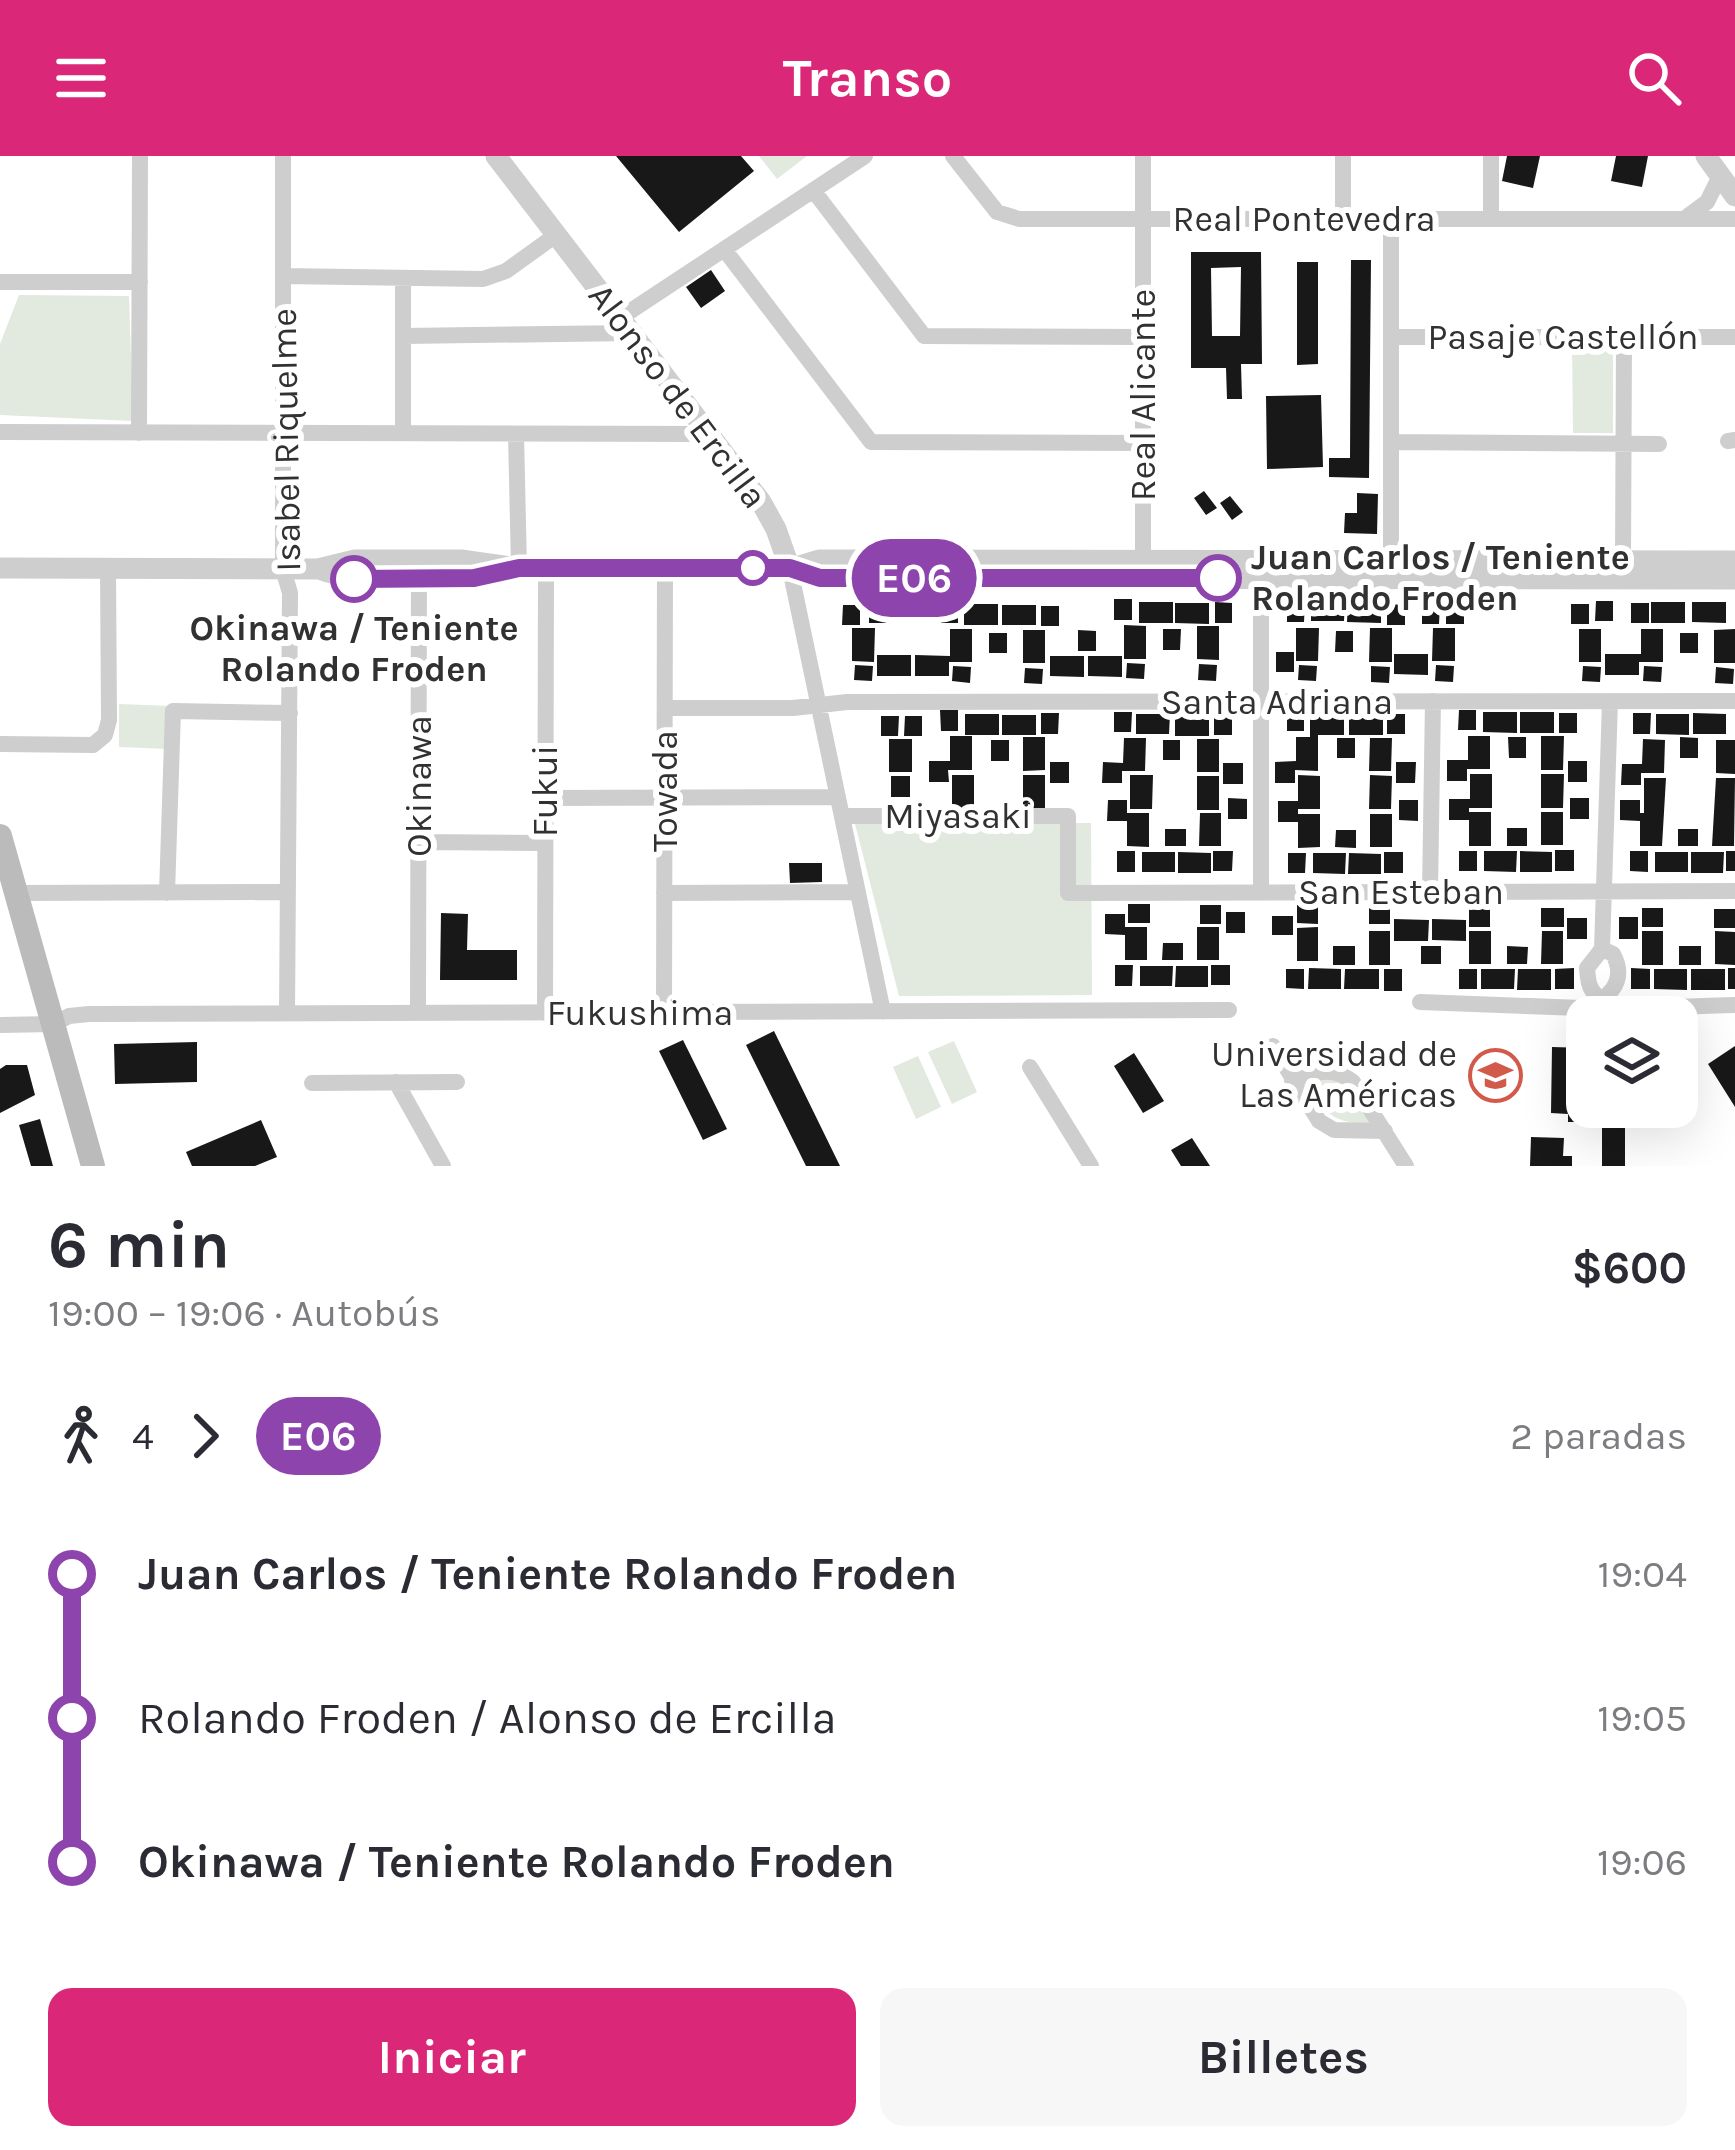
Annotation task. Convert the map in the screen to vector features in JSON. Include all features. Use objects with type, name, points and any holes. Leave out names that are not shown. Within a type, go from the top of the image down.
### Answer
[{"type":"main road","points":[[0,836],[93,1166]]},
{"type":"street","points":[[139,433],[140,156]]},
{"type":"street","name":"Isabel Riquelme","points":[[283,156],[283,569],[290,592],[287,1012]]},
{"type":"street","name":"Alonso de Ercilla","points":[[496,156],[769,515],[790,568],[883,1012]]},
{"type":"street","points":[[403,336],[626,326],[724,249],[865,156]]},
{"type":"street","name":"Real Pontevedra","points":[[953,156],[992,207],[1011,218],[1735,219]]},
{"type":"street","name":"Real Alicante","points":[[1143,156],[1143,561]]},
{"type":"street","points":[[1342,156],[1342,219]]},
{"type":"street","points":[[1491,156],[1491,218]]},
{"type":"street","points":[[1706,156],[1735,196]]},
{"type":"street","points":[[1683,218],[1707,202],[1720,176]]},
{"type":"street","points":[[813,190],[924,336],[1143,337]]},
{"type":"street","points":[[1391,219],[1391,561]]},
{"type":"street","points":[[283,276],[491,277],[556,235]]},
{"type":"street","points":[[724,249],[871,442],[1143,443]]},
{"type":"street","points":[[403,434],[404,278]]},
{"type":"street","points":[[0,301],[5,282],[140,282]]},
{"type":"street","name":"Pasaje Castellón","points":[[1391,337],[1735,337]]},
{"type":"street","points":[[1623,561],[1624,337]]},
{"type":"street","points":[[0,432],[709,434]]},
{"type":"street","points":[[516,434],[519,568]]},
{"type":"street","points":[[1391,442],[1659,444]]},
{"type":"street","points":[[0,568],[318,569],[354,579],[419,569],[490,577],[519,568],[790,568],[819,560],[1143,561],[1261,570],[1391,561],[1735,561]]},
{"type":"street","points":[[0,744],[93,745],[105,735],[109,720],[108,568]]},
{"type":"street","name":"Fukui","points":[[545,1012],[546,568]]},
{"type":"street","name":"Towada","points":[[664,1014],[665,568]]},
{"type":"street","points":[[790,568],[820,578],[1261,570],[1735,579]]},
{"type":"street","name":"Okinawa","points":[[418,1012],[419,569]]},
{"type":"street","points":[[1261,570],[1261,891]]},
{"type":"street","points":[[1430,892],[1433,701]]},
{"type":"street","points":[[1598,996],[1592,992],[1587,968],[1602,949],[1610,701]]},
{"type":"street","name":"Santa Adriana","points":[[665,708],[1735,701]]},
{"type":"street","points":[[167,892],[173,711],[290,713]]},
{"type":"street","name":"Miyasaki","points":[[545,798],[838,796]]},
{"type":"street","name":"Miyasaki","points":[[842,816],[1068,816],[1068,893]]},
{"type":"street","points":[[419,842],[545,843]]},
{"type":"street","points":[[16,893],[288,892]]},
{"type":"street","points":[[664,893],[858,892]]},
{"type":"street","name":"San Esteban","points":[[1068,893],[1735,892]]},
{"type":"street","points":[[1602,949],[1613,954],[1618,974],[1606,996]]},
{"type":"street","points":[[1420,1002],[1566,1007]]},
{"type":"street","points":[[1698,1005],[1735,1005]]},
{"type":"street","name":"Fukushima","points":[[0,1024],[54,1024],[88,1014],[1229,1010]]},
{"type":"street","points":[[1273,1046],[1319,1121],[1334,1130],[1384,1131]]},
{"type":"street","points":[[1030,1067],[1090,1166]]},
{"type":"street","points":[[1292,1080],[1325,1070],[1340,1072],[1353,1082],[1406,1166]]},
{"type":"street","points":[[396,1082],[443,1166]]},
{"type":"street","points":[[312,1083],[457,1082]]},
{"type":"shaded area","points":[[759,156],[807,156],[777,179]]},
{"type":"shaded area","points":[[19,295],[129,296],[133,421],[0,415],[0,344]]},
{"type":"shaded area","points":[[1572,344],[1613,344],[1613,433],[1573,433]]},
{"type":"shaded area","points":[[119,704],[171,706],[169,749],[119,747]]},
{"type":"shaded area","points":[[1091,823],[1092,995],[899,996],[855,824]]},
{"type":"shaded area","points":[[954,1041],[977,1092],[952,1104],[928,1052]]},
{"type":"shaded area","points":[[918,1056],[941,1107],[916,1119],[893,1067]]},
{"type":"shaded area","points":[[1329,1075],[1343,1080],[1373,1124],[1340,1119],[1320,1104],[1305,1084]]},
{"type":"building","points":[[616,156],[741,156],[754,171],[679,232]]},
{"type":"building","points":[[1507,156],[1540,156],[1533,188],[1502,181]]},
{"type":"building","points":[[1616,156],[1648,156],[1642,187],[1611,181]]},
{"type":"building","points":[[1191,252],[1261,252],[1262,364],[1241,364],[1242,399],[1227,399],[1226,368],[1191,368]],"holes":[[[1241,267],[1240,336],[1212,336],[1211,268]]]},
{"type":"building","points":[[1351,260],[1371,260],[1369,478],[1329,477],[1329,458],[1350,458]]},
{"type":"building","points":[[1297,262],[1318,262],[1318,364],[1297,365]]},
{"type":"building","points":[[711,270],[725,291],[701,308],[686,287]]},
{"type":"building","points":[[1321,395],[1323,467],[1267,469],[1266,396]]},
{"type":"building","points":[[1204,491],[1217,508],[1206,515],[1194,498]]},
{"type":"building","points":[[1357,493],[1378,494],[1377,534],[1344,533],[1345,513],[1357,513]]},
{"type":"building","points":[[1230,496],[1243,512],[1232,520],[1220,503]]},
{"type":"building","points":[[1114,599],[1132,599],[1132,620],[1114,620]]},
{"type":"building","points":[[1311,600],[1345,600],[1344,621],[1311,621]]},
{"type":"building","points":[[1287,601],[1305,601],[1304,622],[1287,622]]},
{"type":"building","points":[[1596,601],[1613,601],[1613,621],[1595,621]]},
{"type":"building","points":[[1139,602],[1173,602],[1173,623],[1139,623]]},
{"type":"building","points":[[1215,602],[1232,603],[1232,623],[1215,623]]},
{"type":"building","points":[[1348,602],[1381,602],[1381,623],[1347,622]]},
{"type":"building","points":[[1651,602],[1685,602],[1685,623],[1651,623]]},
{"type":"building","points":[[1692,602],[1726,602],[1726,623],[1692,622]]},
{"type":"building","points":[[869,603],[886,603],[886,623],[869,623]]},
{"type":"building","points":[[940,603],[958,603],[958,623],[941,623]]},
{"type":"building","points":[[1175,603],[1209,603],[1209,624],[1175,623]]},
{"type":"building","points":[[1422,603],[1440,604],[1439,624],[1422,624]]},
{"type":"building","points":[[1631,603],[1649,603],[1649,623],[1631,623]]},
{"type":"building","points":[[964,604],[998,604],[998,625],[964,625]]},
{"type":"building","points":[[1387,604],[1405,605],[1405,625],[1387,625]]},
{"type":"building","points":[[1446,604],[1464,604],[1464,624],[1446,624]]},
{"type":"building","points":[[1571,604],[1589,604],[1589,624],[1571,624]]},
{"type":"building","points":[[843,605],[860,605],[860,625],[842,625]]},
{"type":"building","points":[[1002,605],[1036,605],[1036,625],[1002,625]]},
{"type":"building","points":[[1041,606],[1059,606],[1059,626],[1041,626]]},
{"type":"building","points":[[1124,625],[1146,626],[1146,659],[1124,659]]},
{"type":"building","points":[[1197,626],[1219,626],[1219,660],[1197,659]]},
{"type":"building","points":[[852,628],[875,628],[874,662],[852,661]]},
{"type":"building","points":[[1296,628],[1319,628],[1318,661],[1296,661]]},
{"type":"building","points":[[1370,628],[1392,628],[1392,662],[1369,662]]},
{"type":"building","points":[[1433,628],[1455,628],[1455,661],[1432,661]]},
{"type":"building","points":[[950,629],[972,629],[972,662],[949,662],[949,676],[915,676],[915,655],[950,656]]},
{"type":"building","points":[[1163,629],[1181,629],[1180,650],[1163,650]]},
{"type":"building","points":[[1579,629],[1601,629],[1601,662],[1579,662]]},
{"type":"building","points":[[1641,629],[1663,629],[1663,662],[1639,662],[1639,675],[1605,675],[1605,654],[1641,654]]},
{"type":"building","points":[[1735,629],[1735,663],[1714,663],[1714,630]]},
{"type":"building","points":[[1023,630],[1045,630],[1045,663],[1023,663]]},
{"type":"building","points":[[1078,630],[1096,631],[1096,651],[1078,651]]},
{"type":"building","points":[[1336,631],[1353,631],[1353,652],[1335,652]]},
{"type":"building","points":[[989,633],[1007,633],[1007,653],[989,653]]},
{"type":"building","points":[[1680,633],[1698,633],[1698,653],[1680,653]]},
{"type":"building","points":[[1276,652],[1294,652],[1294,672],[1276,672]]},
{"type":"building","points":[[1394,654],[1428,654],[1428,675],[1394,674]]},
{"type":"building","points":[[877,655],[911,655],[911,676],[877,676]]},
{"type":"building","points":[[1050,656],[1084,656],[1084,677],[1050,676]]},
{"type":"building","points":[[1088,656],[1122,656],[1122,677],[1088,676]]},
{"type":"building","points":[[1127,663],[1145,664],[1144,679],[1126,678]]},
{"type":"building","points":[[1199,664],[1217,665],[1216,681],[1198,680]]},
{"type":"building","points":[[855,665],[873,666],[872,681],[854,680]]},
{"type":"building","points":[[1299,665],[1317,666],[1316,681],[1298,680]]},
{"type":"building","points":[[1436,665],[1454,666],[1453,682],[1435,681]]},
{"type":"building","points":[[953,666],[971,667],[970,683],[952,681]]},
{"type":"building","points":[[1371,666],[1390,667],[1389,683],[1371,682]]},
{"type":"building","points":[[1583,666],[1601,667],[1600,682],[1582,681]]},
{"type":"building","points":[[1644,666],[1662,667],[1661,682],[1643,681]]},
{"type":"building","points":[[1716,667],[1734,669],[1733,684],[1715,683]]},
{"type":"building","points":[[1025,668],[1043,669],[1042,684],[1024,683]]},
{"type":"building","points":[[940,710],[958,710],[958,731],[941,731]]},
{"type":"building","points":[[1459,710],[1476,710],[1476,730],[1458,730]]},
{"type":"building","points":[[1287,711],[1304,711],[1304,731],[1287,731]]},
{"type":"building","points":[[1114,712],[1132,712],[1131,732],[1114,732]]},
{"type":"building","points":[[1483,712],[1517,712],[1517,733],[1483,732]]},
{"type":"building","points":[[1520,712],[1554,712],[1554,733],[1520,733]]},
{"type":"building","points":[[1041,713],[1059,713],[1058,734],[1041,734]]},
{"type":"building","points":[[1559,713],[1577,713],[1577,733],[1559,733]]},
{"type":"building","points":[[1633,713],[1651,713],[1650,734],[1633,734]]},
{"type":"building","points":[[1693,713],[1726,714],[1726,734],[1693,734]]},
{"type":"building","points":[[965,714],[999,714],[999,735],[965,735]]},
{"type":"building","points":[[1136,714],[1170,714],[1169,734],[1136,734]]},
{"type":"building","points":[[1349,714],[1383,715],[1383,735],[1349,735]]},
{"type":"building","points":[[1387,714],[1405,714],[1405,734],[1387,734]]},
{"type":"building","points":[[1656,714],[1689,714],[1689,735],[1656,734]]},
{"type":"building","points":[[1002,715],[1036,715],[1036,735],[1002,735]]},
{"type":"building","points":[[1175,715],[1209,715],[1209,736],[1175,736]]},
{"type":"building","points":[[1214,715],[1232,715],[1232,735],[1214,735]]},
{"type":"building","points":[[1310,715],[1344,715],[1344,735],[1318,735],[1318,771],[1295,770],[1295,783],[1275,783],[1275,762],[1296,761],[1296,737],[1310,737]]},
{"type":"building","points":[[881,716],[899,716],[898,736],[881,736]]},
{"type":"building","points":[[905,716],[922,716],[922,736],[904,736]]},
{"type":"building","points":[[950,736],[972,736],[972,770],[948,770],[949,782],[929,782],[929,761],[950,761]]},
{"type":"building","points":[[1468,736],[1490,736],[1490,769],[1467,769],[1467,781],[1447,781],[1447,760],[1468,760]]},
{"type":"building","points":[[1541,736],[1564,736],[1563,770],[1541,770]]},
{"type":"building","points":[[1023,737],[1045,737],[1045,770],[1023,771]]},
{"type":"building","points":[[1508,737],[1526,737],[1526,758],[1509,758]]},
{"type":"building","points":[[1680,737],[1698,738],[1698,758],[1680,758]]},
{"type":"building","points":[[1124,738],[1146,738],[1145,771],[1122,771],[1122,783],[1102,783],[1103,762],[1123,763]]},
{"type":"building","points":[[1337,738],[1355,738],[1355,758],[1337,758]]},
{"type":"building","points":[[1370,738],[1392,738],[1391,771],[1369,771]]},
{"type":"building","points":[[889,739],[912,739],[912,772],[889,772]]},
{"type":"building","points":[[1197,739],[1219,739],[1219,772],[1197,772]]},
{"type":"building","points":[[1643,739],[1665,740],[1664,773],[1641,773],[1641,785],[1621,785],[1622,764],[1642,764]]},
{"type":"building","points":[[991,740],[1009,740],[1009,761],[991,761]]},
{"type":"building","points":[[1163,740],[1180,740],[1180,760],[1163,760]]},
{"type":"building","points":[[1716,740],[1735,740],[1735,774],[1716,773]]},
{"type":"building","points":[[1568,761],[1587,761],[1587,782],[1568,782]]},
{"type":"building","points":[[1050,762],[1069,762],[1069,783],[1050,783]]},
{"type":"building","points":[[1396,762],[1416,762],[1415,783],[1396,783]]},
{"type":"building","points":[[1223,763],[1243,763],[1243,784],[1223,784]]},
{"type":"building","points":[[1470,774],[1492,774],[1492,808],[1469,808],[1469,812],[1491,812],[1491,846],[1469,846],[1469,820],[1449,820],[1449,799],[1470,799]]},
{"type":"building","points":[[1541,774],[1564,774],[1563,808],[1541,808]]},
{"type":"building","points":[[952,775],[974,775],[974,808],[952,808]]},
{"type":"building","points":[[1023,775],[1045,775],[1045,808],[1023,808]]},
{"type":"building","points":[[1130,775],[1153,775],[1152,809],[1130,809]]},
{"type":"building","points":[[1298,775],[1320,776],[1320,809],[1298,809],[1298,814],[1320,814],[1320,847],[1298,848],[1298,822],[1278,822],[1278,801],[1298,801]]},
{"type":"building","points":[[1370,775],[1392,776],[1391,809],[1369,809]]},
{"type":"building","points":[[891,776],[910,776],[910,797],[891,797]]},
{"type":"building","points":[[1197,776],[1219,776],[1219,810],[1197,810]]},
{"type":"building","points":[[1644,778],[1666,778],[1662,846],[1640,846],[1640,821],[1620,820],[1620,800],[1640,800],[1640,813],[1644,813]]},
{"type":"building","points":[[1716,778],[1735,778],[1734,846],[1712,846]]},
{"type":"building","points":[[1228,798],[1247,799],[1247,819],[1228,819]]},
{"type":"building","points":[[1570,798],[1589,798],[1589,819],[1570,819]]},
{"type":"building","points":[[1108,800],[1127,800],[1127,813],[1149,813],[1149,847],[1127,846],[1127,821],[1107,821]]},
{"type":"building","points":[[1399,800],[1418,800],[1418,821],[1399,820]]},
{"type":"building","points":[[1541,812],[1563,812],[1563,845],[1541,845]]},
{"type":"building","points":[[1200,813],[1221,813],[1221,846],[1199,846]]},
{"type":"building","points":[[1370,814],[1392,814],[1392,847],[1370,847]]},
{"type":"building","points":[[1507,828],[1527,828],[1527,846],[1507,846]]},
{"type":"building","points":[[1165,829],[1186,829],[1186,846],[1165,846]]},
{"type":"building","points":[[1678,829],[1698,829],[1698,846],[1678,846]]},
{"type":"building","points":[[1336,830],[1356,830],[1356,848],[1335,847]]},
{"type":"building","points":[[1555,850],[1574,850],[1574,871],[1555,871]]},
{"type":"building","points":[[1117,851],[1135,851],[1135,872],[1117,872]]},
{"type":"building","points":[[1213,851],[1233,851],[1232,871],[1213,871]]},
{"type":"building","points":[[1459,851],[1477,851],[1477,871],[1459,871]]},
{"type":"building","points":[[1484,851],[1517,851],[1516,872],[1484,871]]},
{"type":"building","points":[[1520,851],[1552,852],[1552,872],[1520,872]]},
{"type":"building","points":[[1630,851],[1648,851],[1648,872],[1630,871]]},
{"type":"building","points":[[1726,851],[1735,851],[1735,871],[1726,871]]},
{"type":"building","points":[[1142,852],[1175,852],[1175,872],[1142,872]]},
{"type":"building","points":[[1178,852],[1211,853],[1211,873],[1178,873]]},
{"type":"building","points":[[1384,852],[1403,852],[1403,873],[1384,873]]},
{"type":"building","points":[[1655,852],[1688,852],[1688,872],[1655,872]]},
{"type":"building","points":[[1691,852],[1724,852],[1723,873],[1691,873]]},
{"type":"building","points":[[1288,853],[1306,853],[1305,873],[1288,873]]},
{"type":"building","points":[[1313,853],[1346,853],[1345,874],[1313,873]]},
{"type":"building","points":[[1349,853],[1381,854],[1381,874],[1348,874]]},
{"type":"building","points":[[789,863],[822,863],[822,882],[790,883]]},
{"type":"building","points":[[1128,904],[1150,904],[1150,923],[1128,923]]},
{"type":"building","points":[[1200,905],[1221,905],[1221,924],[1200,924]]},
{"type":"building","points":[[1297,905],[1318,905],[1318,924],[1297,923]]},
{"type":"building","points":[[1369,905],[1390,905],[1390,924],[1369,924]]},
{"type":"building","points":[[1469,908],[1490,908],[1490,927],[1469,927]]},
{"type":"building","points":[[1541,908],[1564,908],[1564,927],[1541,927]]},
{"type":"building","points":[[1642,908],[1663,908],[1663,927],[1642,927]]},
{"type":"building","points":[[1714,909],[1735,909],[1735,928],[1714,928]]},
{"type":"building","points":[[1226,912],[1245,912],[1245,933],[1226,933]]},
{"type":"building","points":[[441,913],[468,914],[467,950],[517,950],[517,980],[440,980]]},
{"type":"building","points":[[1105,914],[1125,914],[1125,927],[1147,927],[1147,960],[1125,960],[1125,935],[1105,934]]},
{"type":"building","points":[[1272,916],[1293,916],[1293,935],[1272,935]]},
{"type":"building","points":[[1619,917],[1638,917],[1638,939],[1619,939]]},
{"type":"building","points":[[1567,918],[1587,918],[1587,939],[1567,939]]},
{"type":"building","points":[[1394,919],[1429,920],[1428,941],[1394,941]]},
{"type":"building","points":[[1432,919],[1466,920],[1466,941],[1432,940]]},
{"type":"building","points":[[1197,927],[1219,927],[1219,960],[1197,960]]},
{"type":"building","points":[[1318,927],[1318,961],[1297,961],[1297,928]]},
{"type":"building","points":[[1369,931],[1390,931],[1390,965],[1369,965]]},
{"type":"building","points":[[1469,931],[1491,931],[1491,964],[1469,964]]},
{"type":"building","points":[[1542,931],[1563,931],[1563,964],[1541,964]]},
{"type":"building","points":[[1642,931],[1663,931],[1663,965],[1642,965]]},
{"type":"building","points":[[1715,931],[1735,932],[1735,965],[1715,964]]},
{"type":"building","points":[[1163,943],[1183,943],[1183,960],[1162,960]]},
{"type":"building","points":[[1333,946],[1355,946],[1355,965],[1333,965]]},
{"type":"building","points":[[1421,946],[1441,946],[1441,964],[1421,964]]},
{"type":"building","points":[[1507,946],[1528,947],[1527,964],[1507,964]]},
{"type":"building","points":[[1679,946],[1701,946],[1701,965],[1679,965]]},
{"type":"building","points":[[1115,965],[1133,965],[1132,986],[1115,986]]},
{"type":"building","points":[[1211,965],[1230,965],[1230,985],[1211,985]]},
{"type":"building","points":[[1140,966],[1173,966],[1172,986],[1140,986]]},
{"type":"building","points":[[1176,966],[1208,966],[1208,987],[1175,987]]},
{"type":"building","points":[[1309,968],[1341,969],[1341,989],[1308,989]]},
{"type":"building","points":[[1574,968],[1574,989],[1555,989],[1555,969]]},
{"type":"building","points":[[1631,968],[1650,969],[1650,989],[1631,989]]},
{"type":"building","points":[[1728,968],[1735,968],[1735,989],[1728,989]]},
{"type":"building","points":[[1286,969],[1304,969],[1304,989],[1286,988]]},
{"type":"building","points":[[1345,969],[1379,969],[1379,989],[1344,989]]},
{"type":"building","points":[[1384,969],[1402,969],[1402,991],[1384,991]]},
{"type":"building","points":[[1459,969],[1477,969],[1477,989],[1459,989]]},
{"type":"building","points":[[1481,969],[1515,969],[1514,989],[1481,989]]},
{"type":"building","points":[[1518,969],[1551,969],[1551,990],[1517,990]]},
{"type":"building","points":[[1654,969],[1687,969],[1687,990],[1654,989]]},
{"type":"building","points":[[1691,969],[1725,969],[1725,990],[1691,990]]},
{"type":"building","points":[[774,1031],[840,1166],[806,1166],[746,1045]]},
{"type":"building","points":[[683,1040],[727,1129],[703,1140],[659,1051]]},
{"type":"building","points":[[197,1042],[197,1082],[115,1084],[114,1044]]},
{"type":"building","points":[[1735,1046],[1735,1107],[1708,1064]]},
{"type":"building","points":[[1552,1047],[1566,1047],[1566,1114],[1551,1113]]},
{"type":"building","points":[[1134,1053],[1164,1101],[1143,1113],[1114,1066]]},
{"type":"building","points":[[27,1065],[35,1095],[0,1113],[0,1069]]},
{"type":"building","points":[[40,1119],[53,1166],[31,1166],[19,1125]]},
{"type":"building","points":[[261,1120],[277,1157],[255,1166],[192,1166],[186,1152]]},
{"type":"building","points":[[1602,1128],[1625,1128],[1625,1166],[1602,1166]]},
{"type":"building","points":[[1531,1137],[1564,1138],[1563,1156],[1572,1156],[1572,1166],[1530,1166]]},
{"type":"building","points":[[1192,1138],[1210,1166],[1181,1166],[1171,1150]]},
{"type":"bus line","name":"E06","points":[[354,579],[474,578],[519,568],[790,568],[820,578],[1218,578]]},
{"type":"place","name":"Juan Carlos / Teniente Rolando Froden","points":[[1218,578]]},
{"type":"place","name":"Okinawa / Teniente Rolando Froden","points":[[354,579]]},
{"type":"place","name":"Universidad de Las Américas","points":[[1496,1075]]}]
